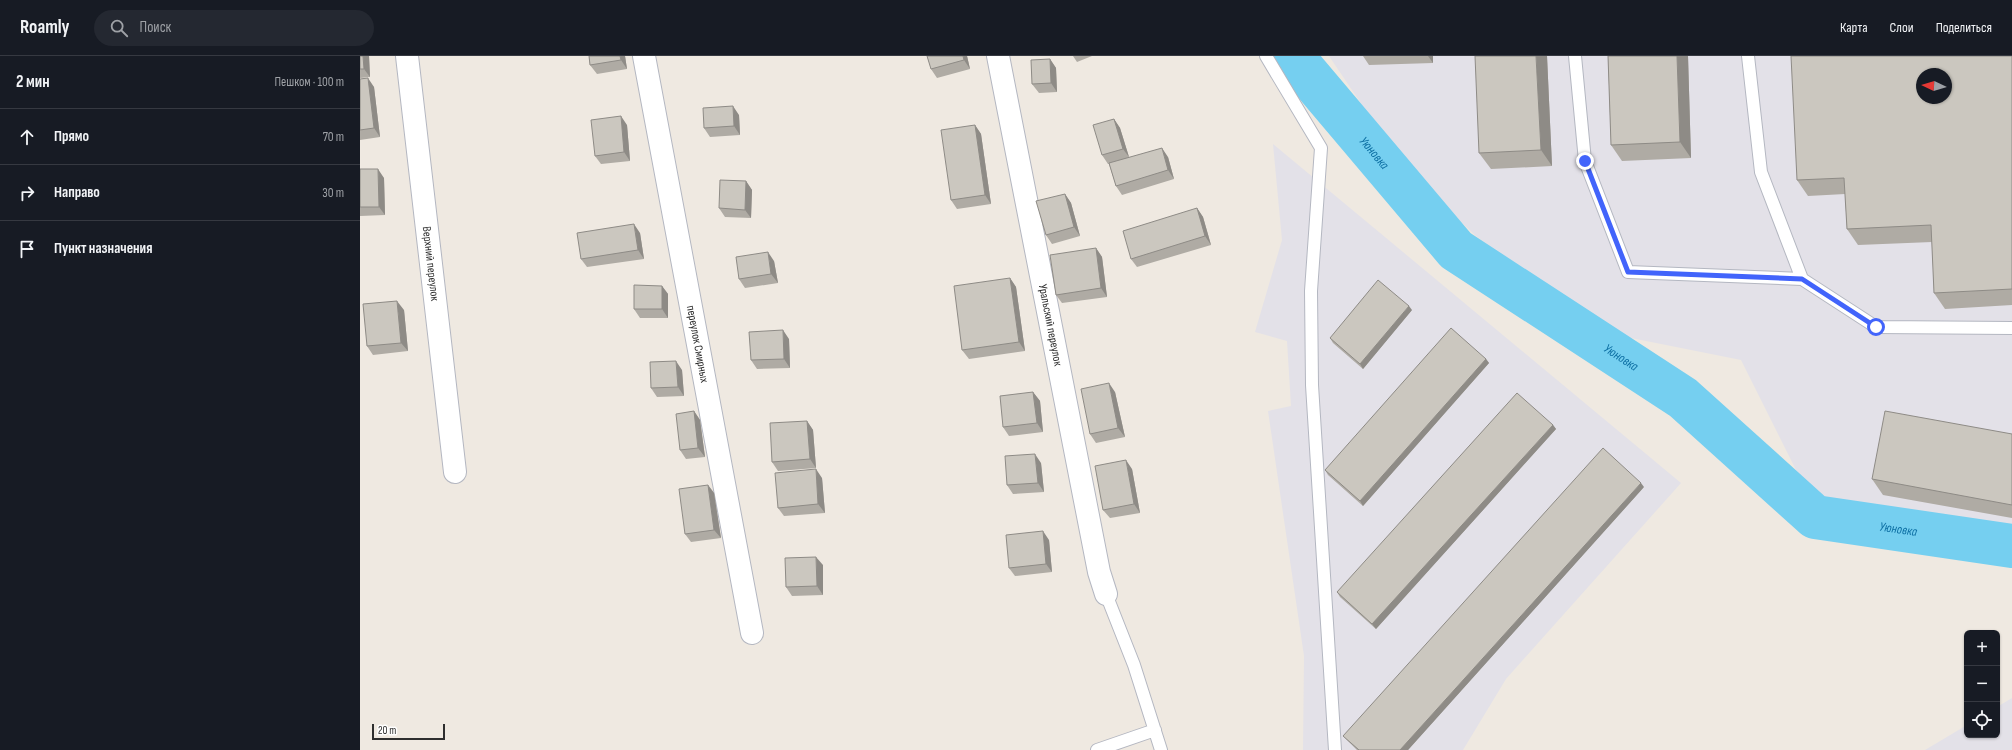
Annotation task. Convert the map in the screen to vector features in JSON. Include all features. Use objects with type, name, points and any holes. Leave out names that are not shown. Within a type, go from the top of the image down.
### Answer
[{"type":"street","name":"Верхний переулок","points":[[407,56],[455,472]]},
{"type":"street","name":"переулок Смирных","points":[[644,56],[752,633]]},
{"type":"street","name":"Уральский переулок","points":[[998,56],[1098,564],[1106,594]]},
{"type":"lane","points":[[1266,56],[1321,148],[1311,291],[1312,385],[1335,750]]},
{"type":"lane","points":[[1576,56],[1585,161],[1628,272],[1802,279],[1876,327],[2012,328]]},
{"type":"lane","points":[[1748,56],[1761,172],[1802,279]]},
{"type":"lane","points":[[1106,594],[1134,665],[1161,750]]},
{"type":"lane","points":[[1097,750],[1155,730]]},
{"type":"shaded area","points":[[1329,56],[2012,56],[2012,533],[1813,504],[1741,360],[1611,334],[1476,236],[1406,170]]},
{"type":"shaded area","points":[[1273,144],[1681,483],[1506,679],[1463,750],[1303,750],[1304,656],[1268,411],[1291,406],[1287,341],[1255,332],[1282,240]]},
{"type":"shaded area","points":[[2012,698],[2012,750],[1925,750],[1964,727],[1964,738],[2000,738],[2000,705]]},
{"type":"building","points":[[360,56],[363,56],[364,69],[360,69]]},
{"type":"building","points":[[589,56],[620,56],[621,60],[590,65]]},
{"type":"building","points":[[927,56],[963,56],[964,60],[931,69]]},
{"type":"building","points":[[1475,56],[1536,56],[1541,150],[1479,153]]},
{"type":"building","points":[[1608,56],[1677,56],[1680,142],[1611,145]]},
{"type":"building","points":[[1791,56],[2012,56],[2012,289],[1934,293],[1931,225],[1847,229],[1844,178],[1797,180]]},
{"type":"building","points":[[1050,59],[1051,83],[1032,84],[1031,60]]},
{"type":"building","points":[[368,78],[374,128],[360,130],[360,79]]},
{"type":"building","points":[[733,106],[734,126],[704,128],[703,108]]},
{"type":"building","points":[[621,116],[624,152],[595,156],[591,120]]},
{"type":"building","points":[[1114,119],[1123,149],[1102,155],[1093,125]]},
{"type":"building","points":[[975,125],[985,195],[951,200],[941,130]]},
{"type":"building","points":[[1162,148],[1168,170],[1116,186],[1109,163]]},
{"type":"building","points":[[360,169],[378,169],[379,207],[360,207]]},
{"type":"building","points":[[720,180],[746,181],[745,210],[719,208]]},
{"type":"building","points":[[1065,194],[1074,227],[1046,235],[1036,201]]},
{"type":"building","points":[[1197,208],[1205,236],[1131,259],[1123,231]]},
{"type":"building","points":[[634,224],[638,250],[581,259],[577,233]]},
{"type":"building","points":[[1096,248],[1101,288],[1056,295],[1050,255]]},
{"type":"building","points":[[768,252],[771,274],[739,279],[736,257]]},
{"type":"building","points":[[1010,278],[1019,342],[962,350],[954,286]]},
{"type":"building","points":[[1378,280],[1409,306],[1360,364],[1330,338]]},
{"type":"building","points":[[634,285],[662,286],[662,309],[634,309]]},
{"type":"building","points":[[397,301],[401,343],[367,346],[363,304]]},
{"type":"building","points":[[1451,328],[1486,359],[1360,501],[1325,470]]},
{"type":"building","points":[[783,330],[784,359],[751,360],[749,332]]},
{"type":"building","points":[[676,361],[678,387],[651,388],[650,362]]},
{"type":"building","points":[[1109,383],[1118,428],[1090,434],[1081,389]]},
{"type":"building","points":[[1033,392],[1037,423],[1003,427],[1000,396]]},
{"type":"building","points":[[1517,393],[1553,425],[1372,624],[1337,592]]},
{"type":"building","points":[[694,411],[698,448],[680,450],[676,414]]},
{"type":"building","points":[[1885,411],[2012,434],[2012,505],[1872,479]]},
{"type":"building","points":[[807,421],[810,459],[772,462],[770,423]]},
{"type":"building","points":[[1603,448],[1641,483],[1400,750],[1359,750],[1343,736]]},
{"type":"building","points":[[1035,454],[1038,483],[1007,485],[1005,456]]},
{"type":"building","points":[[1126,460],[1134,504],[1103,510],[1095,466]]},
{"type":"building","points":[[816,469],[818,504],[778,508],[775,473]]},
{"type":"building","points":[[708,485],[714,530],[685,534],[679,489]]},
{"type":"building","points":[[1043,531],[1046,564],[1009,568],[1006,535]]},
{"type":"building","points":[[816,557],[817,586],[786,587],[785,558]]},
{"type":"waterway","name":"Уюновка","points":[[1292,56],[1456,250],[1683,398],[1815,517],[2012,546]]},
{"type":"route","points":[[1585,161],[1628,272],[1802,279],[1876,327]]}]
